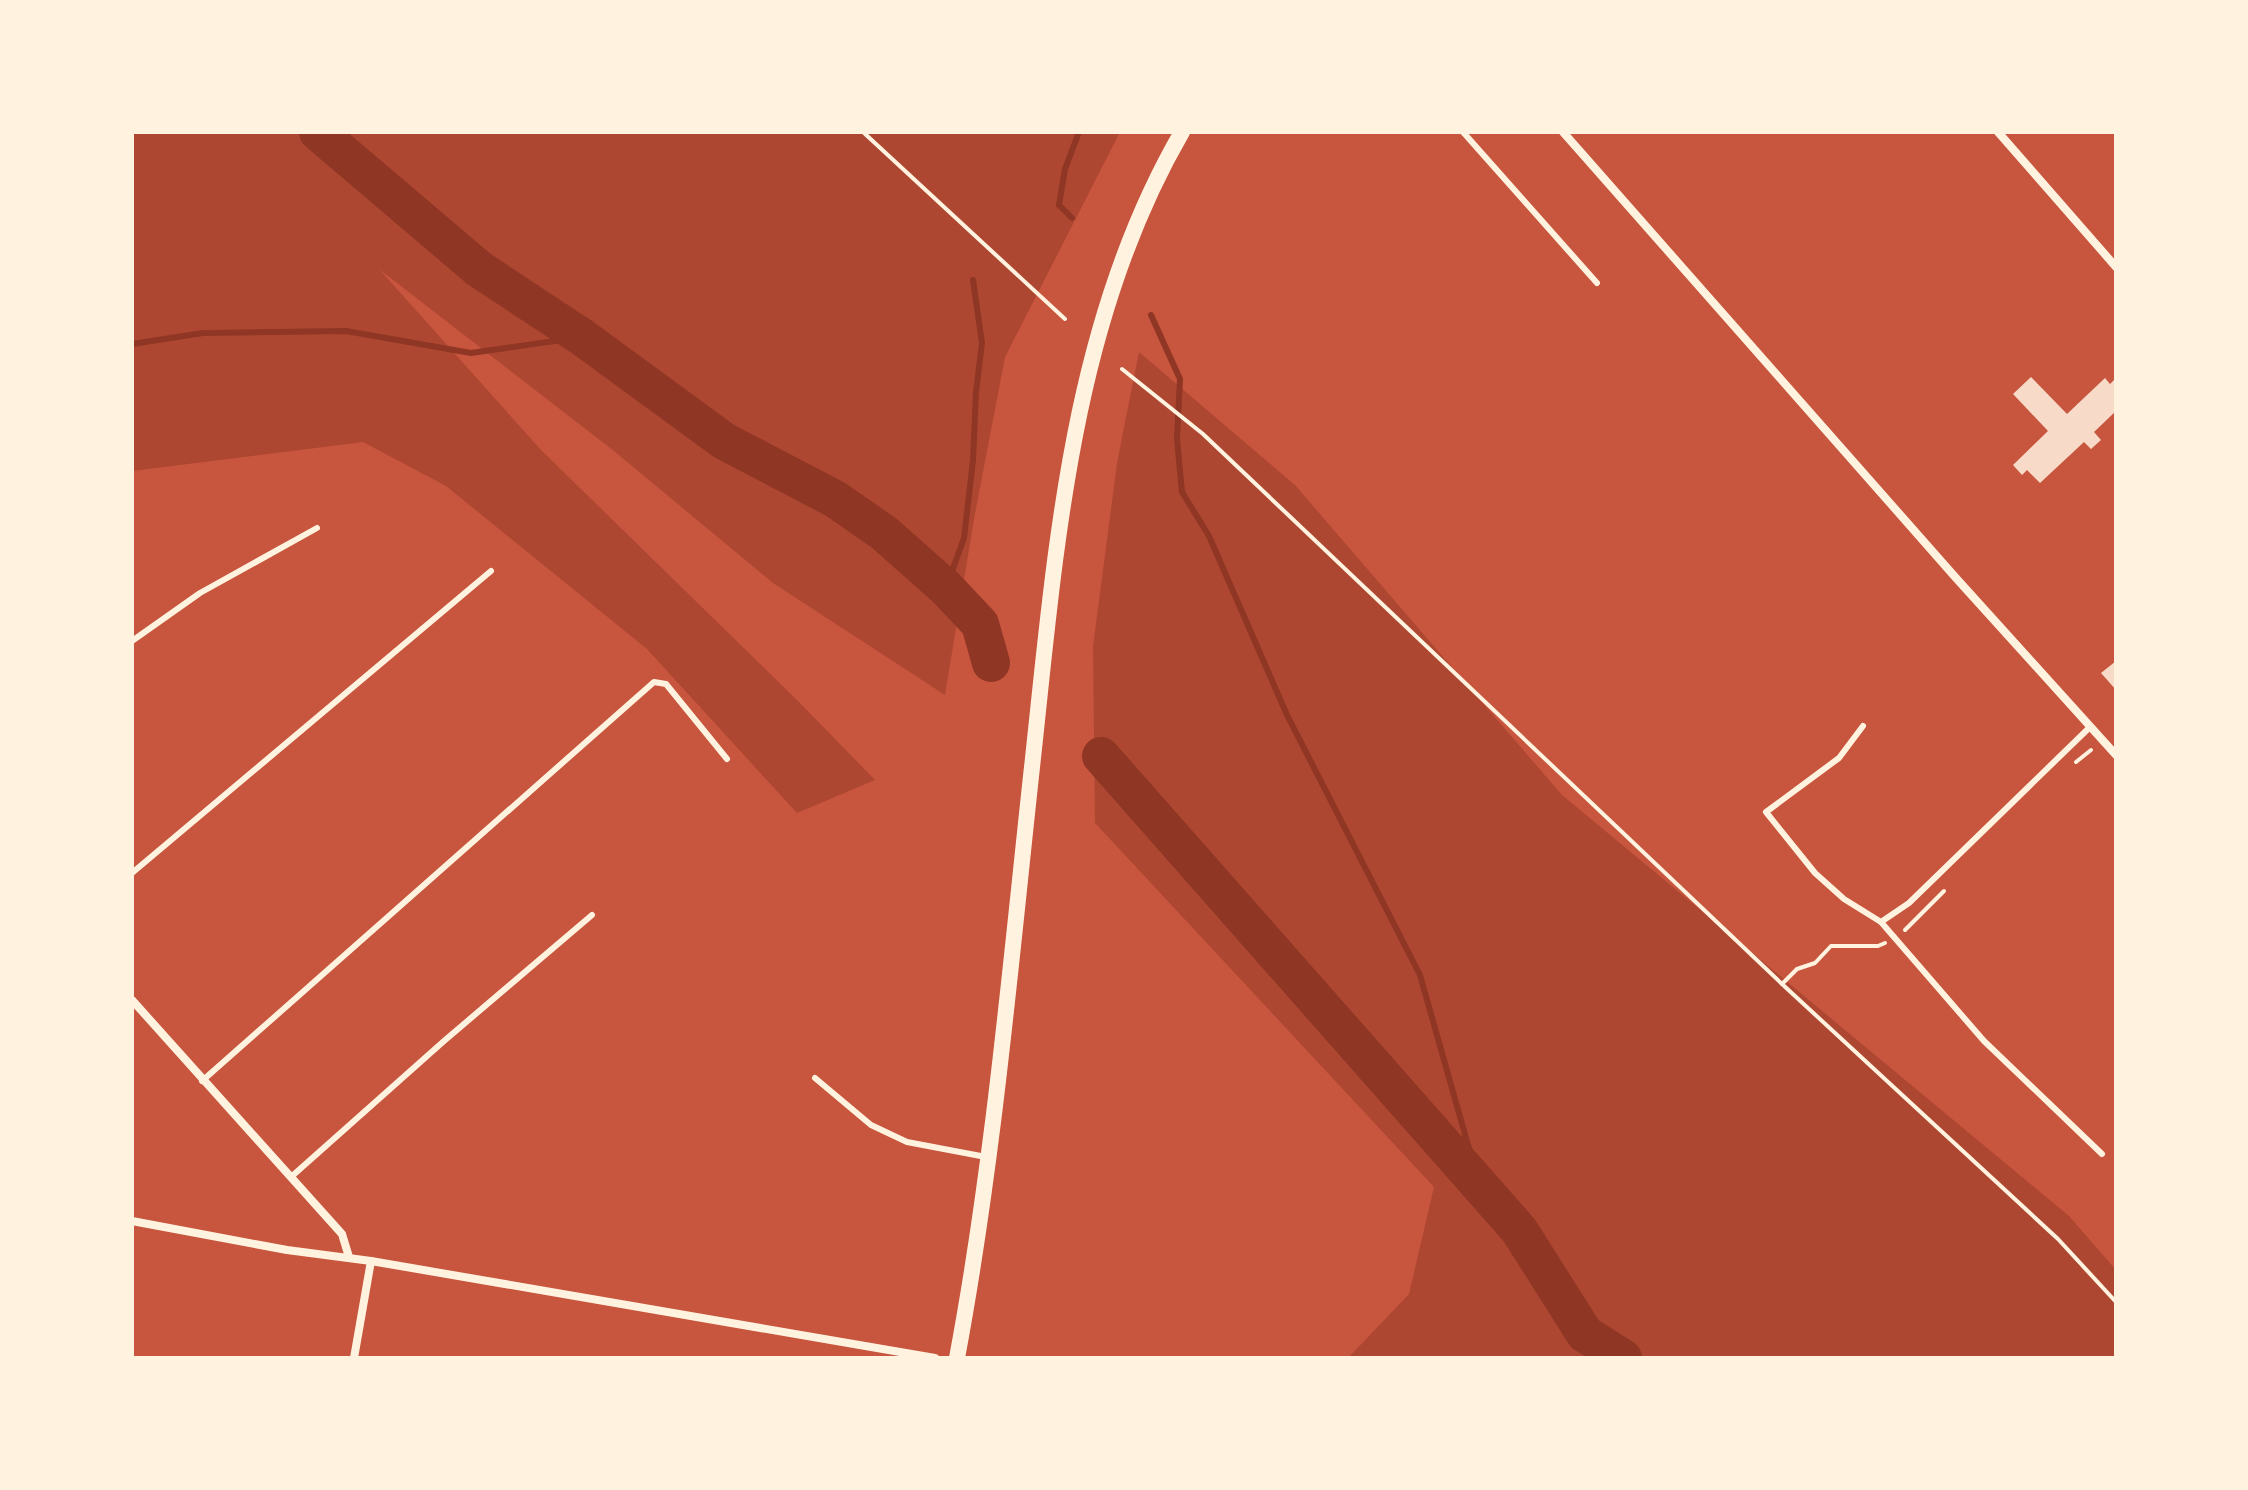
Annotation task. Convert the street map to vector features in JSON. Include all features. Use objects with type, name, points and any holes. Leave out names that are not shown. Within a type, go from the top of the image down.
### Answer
[{"type":"main road","points":[[957,1358],[989,1157],[1047,622],[1082,394],[1121,262],[1142,210],[1182,132]]},
{"type":"street","points":[[1563,132],[2116,755]]},
{"type":"street","points":[[1998,132],[2116,267]]},
{"type":"street","points":[[132,1000],[342,1234],[349,1257]]},
{"type":"street","points":[[132,1221],[287,1250],[349,1257],[935,1358]]},
{"type":"street","points":[[354,1358],[371,1261]]},
{"type":"lane","points":[[1463,132],[1597,283]]},
{"type":"lane","points":[[132,641],[200,593],[317,528]]},
{"type":"lane","points":[[132,873],[491,571]]},
{"type":"lane","points":[[202,1081],[654,682],[666,684],[727,759]]},
{"type":"lane","points":[[1863,726],[1839,758],[1766,812],[1815,873],[1844,899],[1881,922],[1984,1041],[2102,1154]]},
{"type":"lane","points":[[1881,922],[1909,903],[2090,727]]},
{"type":"lane","points":[[291,1177],[592,915]]},
{"type":"lane","points":[[815,1078],[871,1125],[907,1142],[989,1157]]},
{"type":"path","points":[[863,132],[1065,319]]},
{"type":"path","points":[[1122,369],[1203,434],[1782,984],[2058,1239],[2116,1302]]},
{"type":"shaded area","points":[[132,132],[1120,132],[1005,357],[945,695],[773,583],[614,451],[379,269],[541,450],[875,780],[797,813],[647,649],[446,486],[363,442],[132,471]]},
{"type":"shaded area","points":[[1139,352],[1295,485],[1562,795],[2069,1216],[2116,1270],[2116,1358],[1348,1358],[1409,1294],[1434,1187],[1095,823],[1093,647],[1117,463]]},
{"type":"building","points":[[2031,377],[2067,414],[2105,378],[2110,384],[2116,378],[2116,411],[2094,432],[2101,440],[2091,449],[2084,442],[2040,483],[2027,470],[2022,475],[2013,465],[2048,431],[2013,394]]},
{"type":"building","points":[[2116,661],[2116,690],[2101,673]]},
{"type":"waterway","points":[[318,132],[479,269],[582,337],[724,441],[835,499],[884,533],[946,588],[980,624],[991,663]]},
{"type":"waterway","points":[[1072,218],[1059,205],[1065,169],[1079,132]]},
{"type":"waterway","points":[[946,588],[964,538],[973,460],[982,343],[973,280]]},
{"type":"waterway","points":[[1151,315],[1180,379],[1177,439],[1182,492],[1209,536],[1287,715],[1420,975],[1479,1184]]},
{"type":"waterway","points":[[132,344],[203,333],[346,331],[471,353],[582,337]]},
{"type":"waterway","points":[[1101,756],[1519,1230],[1585,1334],[1623,1358]]}]
